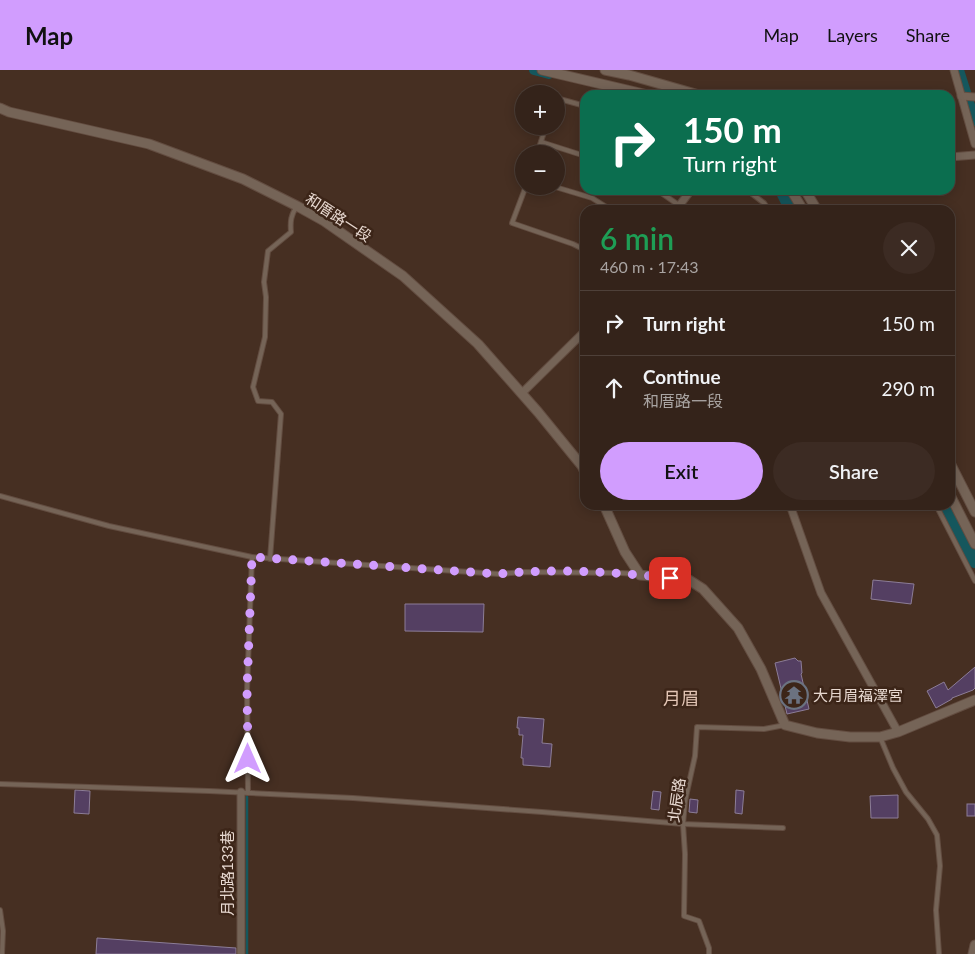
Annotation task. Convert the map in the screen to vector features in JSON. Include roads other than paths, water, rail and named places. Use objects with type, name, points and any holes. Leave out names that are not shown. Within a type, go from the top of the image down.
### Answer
[{"type":"street","points":[[542,70],[627,90]]},
{"type":"street","points":[[605,70],[682,90]]},
{"type":"street","points":[[954,70],[975,144]]},
{"type":"street","points":[[961,96],[975,97]]},
{"type":"street","name":"和厝路一段","points":[[0,108],[9,112],[149,144],[243,179],[324,221],[403,276],[478,344],[522,393],[580,464]]},
{"type":"street","points":[[955,157],[975,155]]},
{"type":"street","points":[[522,393],[580,336]]},
{"type":"street","points":[[955,473],[975,512]]},
{"type":"street","points":[[955,505],[975,544]]},
{"type":"street","points":[[606,510],[624,552],[640,575],[689,580],[703,589],[738,628],[761,669],[785,725],[817,733],[850,737],[880,736],[898,732],[975,700]]},
{"type":"street","points":[[792,510],[821,593],[898,732]]},
{"type":"street","name":"月北路133巷","points":[[241,954],[244,792]]},
{"type":"street","points":[[973,954],[975,946]]},
{"type":"lane","points":[[565,100],[580,105]]},
{"type":"lane","points":[[540,145],[543,135]]},
{"type":"lane","points":[[541,142],[580,154]]},
{"type":"lane","points":[[565,190],[580,194]]},
{"type":"lane","points":[[523,195],[512,223],[580,248]]},
{"type":"lane","points":[[582,195],[592,198],[603,205]]},
{"type":"lane","points":[[664,195],[677,205]]},
{"type":"lane","points":[[753,195],[765,205]]},
{"type":"lane","points":[[270,559],[281,414],[272,402],[258,400],[253,387],[264,337],[266,297],[264,282],[268,250],[291,232],[291,215],[297,206]]},
{"type":"lane","points":[[0,496],[109,526],[252,557],[499,574],[524,572],[640,575]]},
{"type":"lane","points":[[939,510],[975,581]]},
{"type":"lane","points":[[244,792],[252,557]]},
{"type":"lane","name":"北辰路","points":[[709,954],[709,948],[699,921],[684,916],[685,854],[682,824],[695,756],[697,727],[764,729],[785,725]]},
{"type":"lane","points":[[880,736],[893,768],[906,792],[928,818],[937,835],[940,866],[936,910],[939,954]]},
{"type":"lane","points":[[0,784],[244,792],[393,801],[682,824],[783,828]]},
{"type":"lane","points":[[0,910],[3,931],[2,954]]},
{"type":"waterway","points":[[534,70],[549,74]]},
{"type":"waterway","points":[[959,70],[975,121]]},
{"type":"waterway","points":[[786,195],[790,205]]},
{"type":"waterway","points":[[948,510],[975,560]]},
{"type":"waterway","points":[[247,797],[247,954]]},
{"type":"place","name":"大月眉福澤宮","points":[[794,695]]},
{"type":"district","name":"月眉","points":[[681,698]]}]
